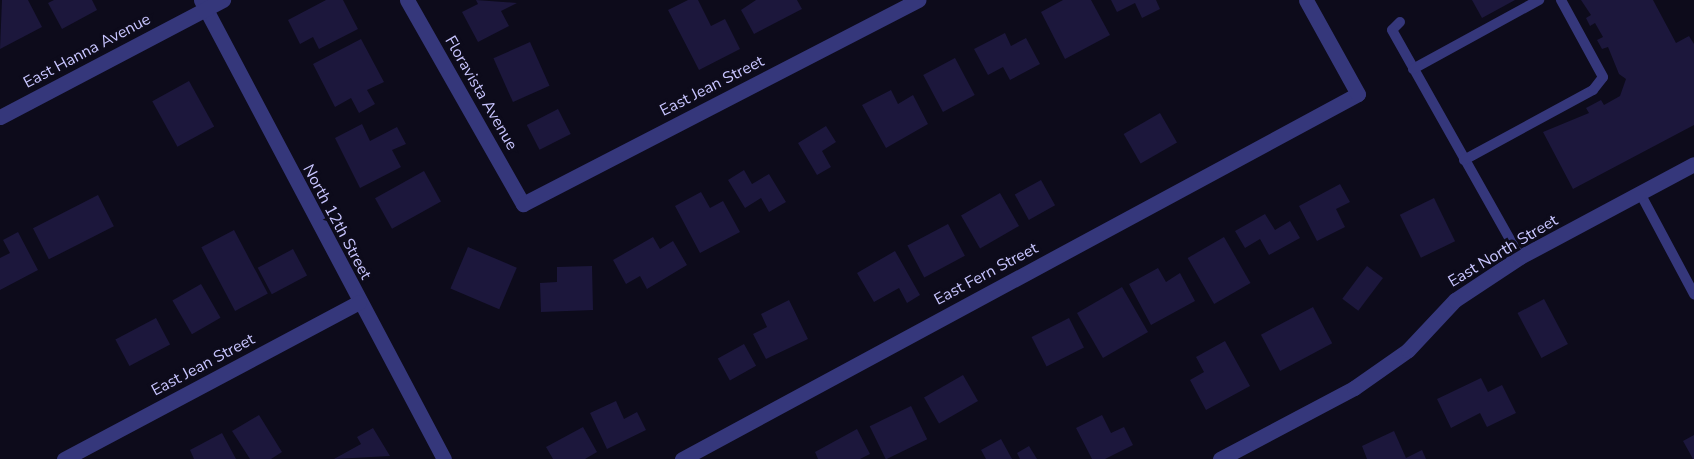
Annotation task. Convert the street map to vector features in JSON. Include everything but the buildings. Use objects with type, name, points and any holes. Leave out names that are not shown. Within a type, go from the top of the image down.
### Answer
[{"type":"street","name":"East Hanna Avenue","points":[[0,117],[203,4],[222,0]]},
{"type":"street","name":"Floravista Avenue","points":[[407,0],[523,204]]},
{"type":"street","name":"East Jean Street","points":[[523,204],[918,0]]},
{"type":"street","name":"East Fern Street","points":[[682,459],[1358,94],[1306,0]]},
{"type":"street","name":"North 12th Street","points":[[203,4],[444,459]]},
{"type":"street","name":"East North Street","points":[[1220,459],[1354,388],[1408,350],[1455,300],[1520,257],[1694,164]]},
{"type":"street","name":"East Jean Street","points":[[64,459],[360,302]]},
{"type":"lane","points":[[1413,69],[1539,0]]},
{"type":"lane","points":[[1464,160],[1593,90],[1603,77],[1561,0]]},
{"type":"lane","points":[[1400,22],[1392,30],[1520,257]]},
{"type":"lane","points":[[1640,193],[1694,294]]}]
